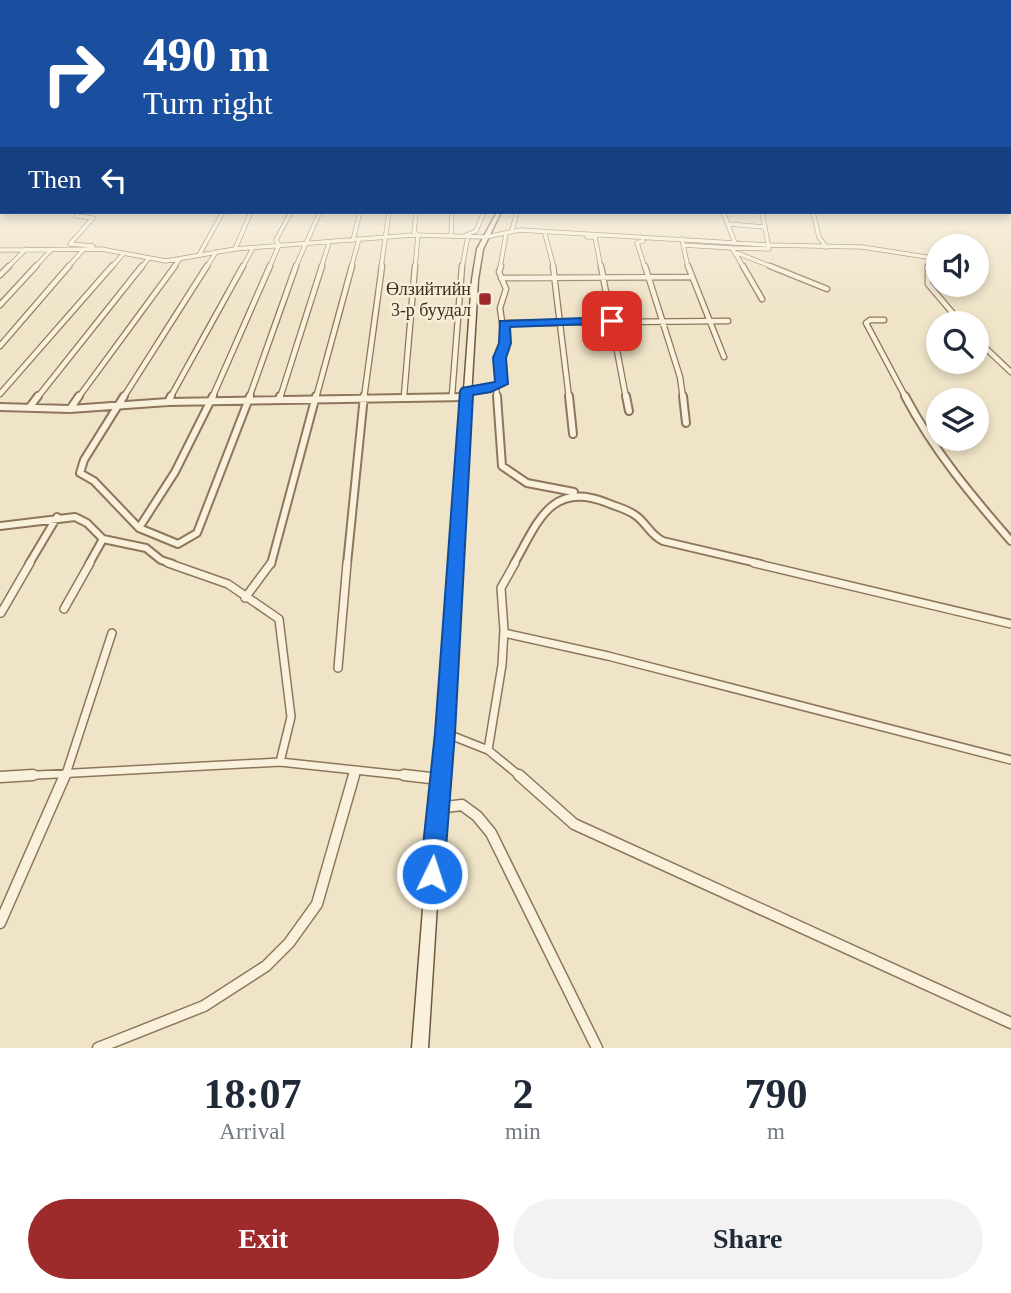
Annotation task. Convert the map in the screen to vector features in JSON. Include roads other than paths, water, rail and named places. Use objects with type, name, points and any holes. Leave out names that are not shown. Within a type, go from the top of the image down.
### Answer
[{"type":"main road","points":[[420,1048],[439,779],[445,733],[475,280],[480,249],[497,215]]},
{"type":"street","points":[[77,215],[93,218],[70,244],[148,259],[180,259],[235,249],[418,235],[486,237],[508,232],[594,237],[629,411]]},
{"type":"street","points":[[199,255],[221,215]]},
{"type":"street","points":[[235,249],[250,215]]},
{"type":"street","points":[[279,246],[276,240],[289,215]]},
{"type":"street","points":[[216,252],[84,460],[80,473],[94,481],[139,528],[178,544],[197,533],[248,402],[304,244],[319,215]]},
{"type":"street","points":[[245,598],[270,568],[316,399],[360,215]]},
{"type":"street","points":[[338,667],[358,443],[389,215]]},
{"type":"street","points":[[404,396],[418,235],[414,232],[416,215]]},
{"type":"street","points":[[451,235],[452,215]]},
{"type":"street","points":[[452,396],[462,258],[466,236],[476,230],[483,215]]},
{"type":"street","points":[[0,407],[70,409],[168,402],[452,396],[496,387],[502,384],[499,358],[505,343],[500,308],[506,289],[499,272],[515,215]]},
{"type":"street","points":[[724,215],[737,253],[762,299]]},
{"type":"street","points":[[508,232],[734,246],[765,251],[769,249],[763,215]]},
{"type":"street","points":[[814,215],[819,237],[826,247]]},
{"type":"street","points":[[728,224],[765,228]]},
{"type":"street","points":[[545,234],[556,278],[573,434]]},
{"type":"street","points":[[682,243],[638,241],[680,377],[686,423]]},
{"type":"street","points":[[279,400],[329,243]]},
{"type":"street","points":[[682,243],[690,277],[724,357]]},
{"type":"street","points":[[768,245],[862,247],[933,258],[926,269],[928,284],[951,311]]},
{"type":"street","points":[[139,528],[175,472],[279,246]]},
{"type":"street","points":[[168,402],[253,248]]},
{"type":"street","points":[[0,275],[26,249]]},
{"type":"street","points":[[0,250],[112,250]]},
{"type":"street","points":[[0,305],[51,250]]},
{"type":"street","points":[[0,346],[83,250]]},
{"type":"street","points":[[737,253],[827,289]]},
{"type":"street","points":[[0,394],[123,254]]},
{"type":"street","points":[[29,408],[148,259]]},
{"type":"street","points":[[70,409],[180,259]]},
{"type":"street","points":[[501,278],[690,277]]},
{"type":"street","points":[[884,320],[870,320],[866,323],[926,435],[957,479],[1011,541]]},
{"type":"street","points":[[504,323],[728,321]]},
{"type":"street","points":[[989,351],[1011,372]]},
{"type":"street","points":[[496,387],[502,466],[532,487],[579,493],[634,514],[642,519],[654,538],[663,541],[1011,624]]},
{"type":"street","points":[[488,750],[499,710],[505,633],[498,600],[501,587],[546,508],[566,495],[579,493]]},
{"type":"street","points":[[0,526],[57,517],[75,517],[87,523],[103,539],[146,548],[161,560],[228,583],[245,598],[279,619],[291,717],[280,762]]},
{"type":"street","points":[[1,613],[57,517]]},
{"type":"street","points":[[64,609],[103,539]]},
{"type":"street","points":[[0,923],[66,775],[111,633]]},
{"type":"street","points":[[505,633],[608,656],[1011,760]]},
{"type":"street","points":[[445,733],[488,750],[574,824],[1011,1023]]},
{"type":"street","points":[[0,777],[280,762],[439,779]]},
{"type":"street","points":[[98,1048],[204,1006],[265,966],[289,943],[317,904],[356,771]]},
{"type":"street","points":[[437,808],[462,805],[477,816],[491,833],[597,1048]]},
{"type":"place","name":"Өлзийтийн 3-р буудал","points":[[485,299]]}]
